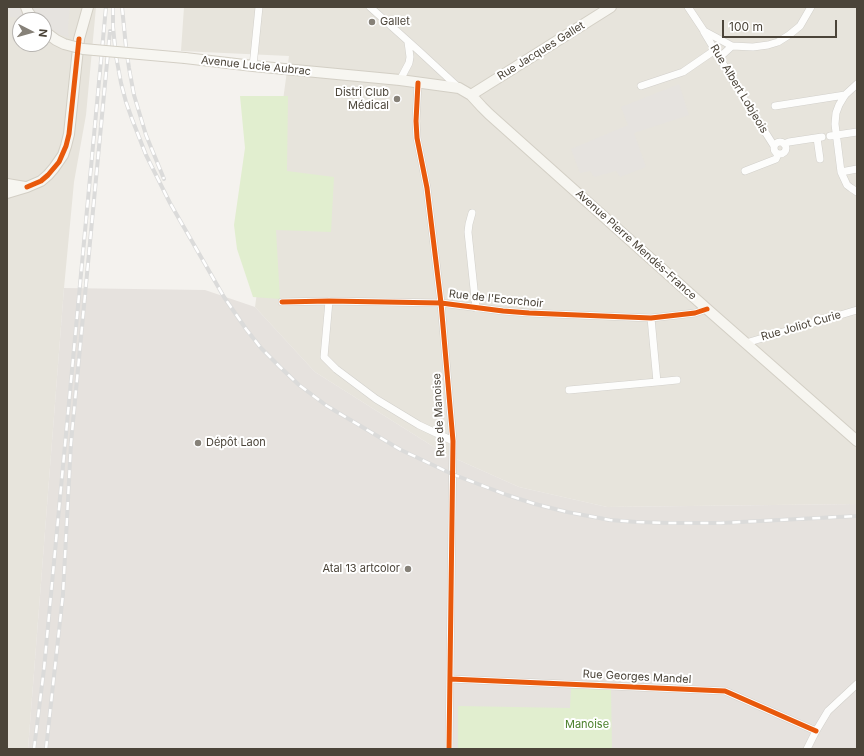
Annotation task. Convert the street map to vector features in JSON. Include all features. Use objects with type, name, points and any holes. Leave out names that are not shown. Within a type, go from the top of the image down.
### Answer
[{"type":"main road","points":[[7,193],[41,181],[48,175],[58,162],[66,146],[69,134],[79,39],[88,7]]},
{"type":"main road","name":"Rue Jacques Gallet","points":[[471,94],[611,7]]},
{"type":"main road","name":"Avenue Lucie Aubrac","points":[[52,37],[64,44],[83,49],[400,80],[459,88],[471,94]]},
{"type":"main road","name":"Avenue Pierre Mendés-France","points":[[471,94],[489,114],[857,441]]},
{"type":"main road","points":[[7,184],[27,187]]},
{"type":"street","points":[[253,66],[259,7]]},
{"type":"street","points":[[370,7],[459,88]]},
{"type":"street","name":"Rue Albert Lobjeois","points":[[688,7],[774,146]]},
{"type":"street","points":[[704,31],[732,46],[753,47],[768,45],[778,42],[800,26],[811,7]]},
{"type":"street","points":[[400,80],[409,63],[410,57],[408,42]]},
{"type":"street","points":[[720,57],[732,46]]},
{"type":"street","points":[[641,86],[683,72],[715,50]]},
{"type":"street","name":"Rue de Manoise","points":[[418,83],[416,121],[417,138],[427,188],[441,304],[453,441],[449,749]]},
{"type":"street","points":[[820,159],[826,137],[835,124],[836,113],[839,105],[845,95],[857,84]]},
{"type":"street","points":[[775,106],[845,95]]},
{"type":"street","points":[[778,154],[774,150],[774,146],[778,142],[784,144],[857,132]]},
{"type":"street","points":[[826,137],[847,185],[857,192]]},
{"type":"street","points":[[745,172],[776,159],[778,154],[782,154],[785,151],[786,147],[784,144]]},
{"type":"street","points":[[841,172],[857,170]]},
{"type":"street","name":"Rue de l'Ecorchoir","points":[[472,213],[468,224],[468,232],[476,308]]},
{"type":"street","points":[[330,301],[324,357],[336,369],[376,399],[418,425],[453,441]]},
{"type":"street","name":"Rue de l'Ecorchoir","points":[[282,302],[330,301],[441,304],[529,313],[651,318],[695,313],[707,309]]},
{"type":"street","name":"Rue Joliot Curie","points":[[746,343],[857,310]]},
{"type":"street","points":[[651,318],[656,382]]},
{"type":"street","points":[[569,390],[677,380]]},
{"type":"street","name":"Rue Georges Mandel","points":[[450,679],[725,691],[816,731]]},
{"type":"street","points":[[810,747],[816,731],[828,710],[857,684]]},
{"type":"shaded area","points":[[7,7],[96,7],[86,115],[74,182],[64,288],[28,749],[7,749]]},
{"type":"shaded area","points":[[7,7],[70,7],[68,27],[69,38],[52,29],[52,12],[12,12],[12,17],[10,17],[10,12],[7,12]]},
{"type":"shaded area","points":[[184,7],[857,7],[857,504],[607,507],[519,487],[445,454],[315,372],[255,307],[289,56],[181,51]]},
{"type":"shaded area","points":[[679,84],[689,115],[634,133],[646,167],[620,177],[616,171],[594,177],[590,171],[580,173],[571,149],[628,125],[621,107]]},
{"type":"shaded area","points":[[64,288],[205,290],[255,307],[315,372],[445,454],[519,487],[607,507],[857,504],[857,749],[28,749]]},
{"type":"green space","points":[[240,96],[288,96],[287,171],[334,177],[331,232],[276,230],[280,299],[253,297],[237,249],[234,225],[245,148]]},
{"type":"green space","name":"Manoise","points":[[571,688],[611,689],[612,749],[458,749],[458,706],[570,708]]},
{"type":"railway","points":[[34,749],[44,669],[106,7]]},
{"type":"railway","points":[[113,7],[113,27],[116,56],[126,102],[146,155],[170,203],[224,297],[246,329],[261,348],[280,367],[299,385],[327,406],[401,450],[452,474],[507,495],[567,512],[610,520],[671,523],[721,523],[857,516]]},
{"type":"railway","points":[[122,7],[126,47],[134,95],[146,135],[164,179]]},
{"type":"railway","points":[[46,749],[63,594],[71,443],[110,31]]},
{"type":"cycle path","points":[[27,187],[41,181],[48,175],[59,162],[66,146],[69,134],[79,39]]},
{"type":"cycle path","points":[[418,83],[416,121],[417,138],[427,188],[441,303],[453,441],[449,749]]},
{"type":"cycle path","points":[[282,302],[329,301],[441,303],[529,313],[651,318],[695,313],[707,309]]},
{"type":"cycle path","points":[[450,679],[725,691],[816,731]]},
{"type":"place","name":"Gallet","points":[[372,22]]},
{"type":"place","name":"Distri Club Médical","points":[[397,99]]},
{"type":"place","name":"Dépôt Laon","points":[[198,443]]},
{"type":"place","name":"Atal 13 artcolor","points":[[408,569]]}]
